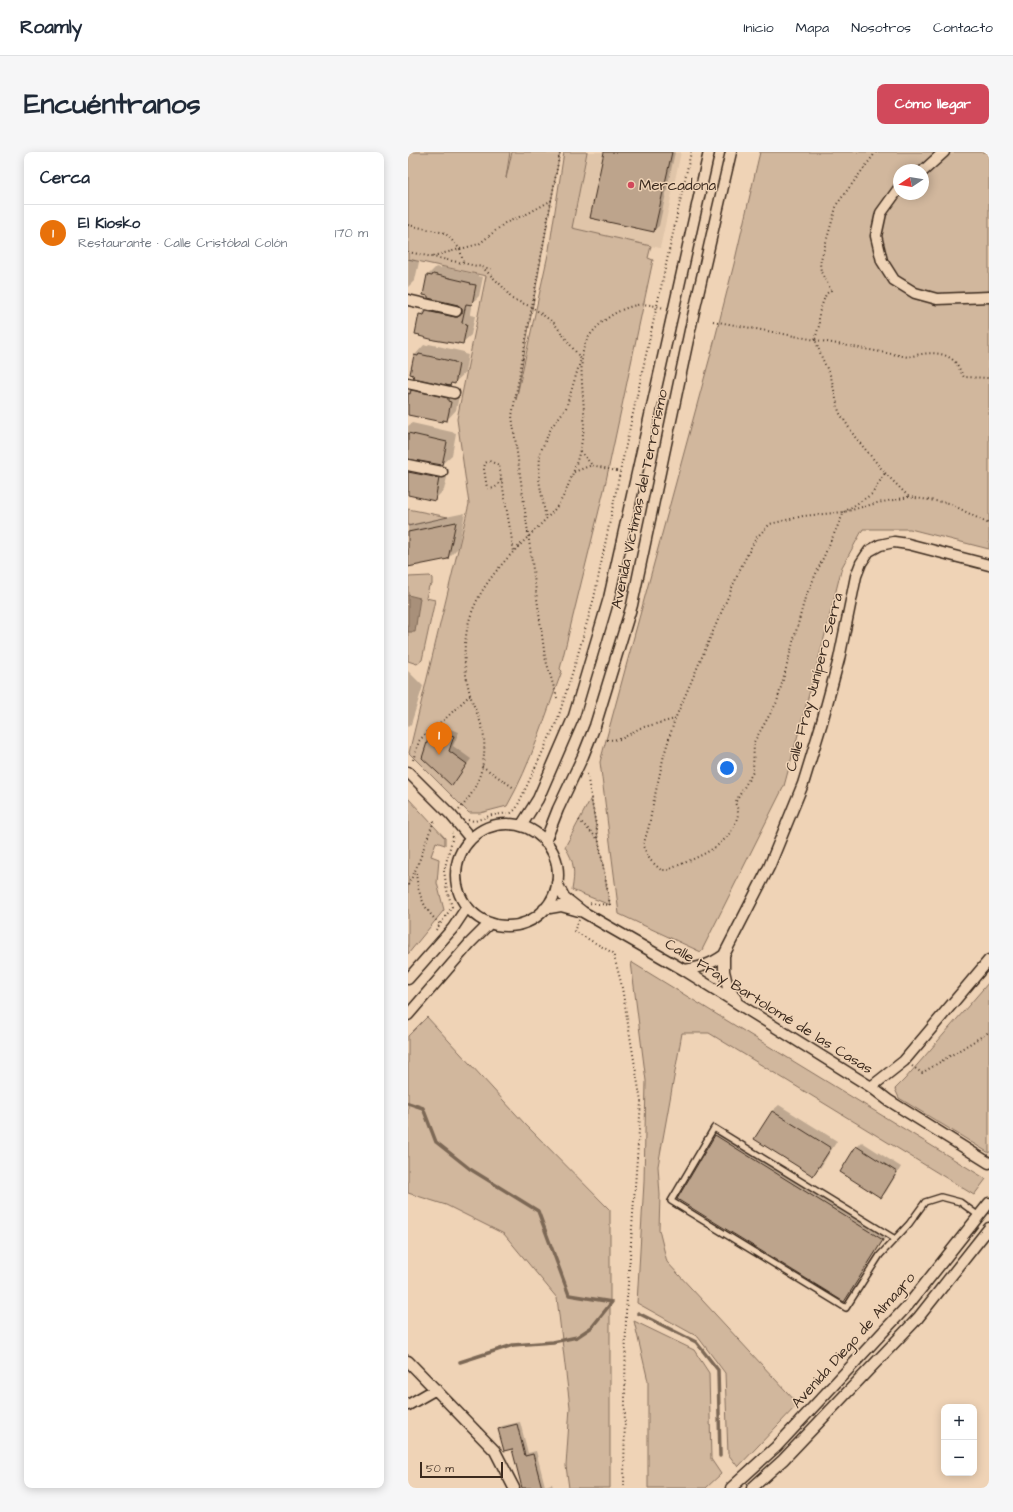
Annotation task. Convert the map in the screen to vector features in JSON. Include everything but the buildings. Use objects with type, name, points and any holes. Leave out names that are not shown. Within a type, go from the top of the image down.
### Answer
[{"type":"street","name":"Avenida Víctimas del Terrorismo","points":[[521,826],[538,799],[574,716],[609,598],[709,152]]},
{"type":"street","name":"Avenida Víctimas del Terrorismo","points":[[545,842],[558,809],[584,756],[595,726],[632,605],[693,316],[731,152]]},
{"type":"street","points":[[929,166],[944,152]]},
{"type":"street","points":[[893,196],[881,213],[876,236],[882,260],[894,280],[915,293],[937,299],[989,297]]},
{"type":"street","points":[[408,300],[456,311]]},
{"type":"street","points":[[408,383],[454,393]]},
{"type":"street","points":[[408,465],[442,472]]},
{"type":"street","name":"Calle Fray Junípero Serra","points":[[740,1004],[728,988],[724,971],[724,955],[769,867],[803,784],[839,659],[856,576],[861,563],[869,551],[880,545],[894,542],[908,544],[989,566]]},
{"type":"street","points":[[408,772],[457,814],[471,839]]},
{"type":"street","points":[[507,824],[521,826],[534,832],[545,842],[553,854],[557,868],[557,883],[553,896],[544,909],[533,919],[519,924],[505,926],[490,923],[477,917],[467,907],[460,894],[456,880],[457,865],[462,850],[471,839],[482,831],[494,826],[507,824]]},
{"type":"street","name":"Calle Fray Bartolomé de las Casas","points":[[557,883],[564,897],[583,912],[740,1004],[871,1087],[904,1061],[989,960]]},
{"type":"street","name":"Calle Fray Bartolomé de las Casas","points":[[544,909],[561,906],[583,912]]},
{"type":"street","points":[[408,979],[453,928],[467,907]]},
{"type":"street","points":[[408,1014],[470,943],[490,923]]},
{"type":"street","points":[[684,970],[713,963],[724,955]]},
{"type":"street","points":[[871,1087],[888,1100],[989,1163]]},
{"type":"street","name":"Avenida Diego de Almagro","points":[[731,1488],[776,1447],[909,1304],[989,1203]]},
{"type":"street","name":"Avenida Diego de Almagro","points":[[752,1488],[783,1460],[918,1318],[989,1228]]},
{"type":"street","points":[[408,1361],[495,1451],[514,1488]]},
{"type":"street","points":[[408,1405],[436,1389]]},
{"type":"lane","points":[[895,1239],[714,1128],[671,1201],[846,1308],[880,1255],[895,1239],[909,1224],[924,1202],[941,1197],[960,1202],[979,1216]]},
{"type":"path","points":[[558,698],[545,656],[512,416],[560,152]]},
{"type":"path","points":[[465,820],[475,821],[492,815],[511,813],[516,809],[557,721],[594,598],[620,472],[691,152]]},
{"type":"path","points":[[876,152],[837,204],[820,263],[820,272],[831,290],[826,294],[818,313],[819,326],[815,339],[831,377],[839,412],[855,437],[885,473],[909,497]]},
{"type":"path","points":[[432,256],[479,244],[505,223],[529,213],[552,200]]},
{"type":"path","points":[[408,225],[445,233],[460,249],[463,262]]},
{"type":"path","points":[[408,252],[492,269]]},
{"type":"path","points":[[457,814],[469,800],[482,773],[483,732],[470,696],[465,663],[466,636],[471,616],[482,590],[489,579],[553,512],[564,495],[580,450],[584,424],[581,359],[554,323],[532,307],[512,299],[502,286],[482,267]]},
{"type":"path","points":[[546,519],[539,480],[540,453],[551,428],[566,408],[587,339],[606,318],[621,310],[638,305],[657,306]]},
{"type":"path","points":[[713,320],[908,357],[924,353],[941,354],[955,362],[964,377],[989,378]]},
{"type":"path","points":[[580,450],[592,465]]},
{"type":"path","points":[[501,480],[493,489],[487,488],[484,469],[485,463],[489,461],[499,465],[514,552]]},
{"type":"path","points":[[573,473],[592,465],[620,472]]},
{"type":"path","points":[[885,473],[872,494],[844,512],[805,598],[778,702],[754,742],[753,772],[735,803],[738,809],[738,817],[730,834],[710,851],[668,870],[661,870],[650,860],[643,846],[674,719],[741,567],[756,538],[770,524],[803,516],[844,512],[877,503],[909,497],[949,503],[989,524]]},
{"type":"path","points":[[413,760],[419,741],[430,729],[444,720],[470,696]]},
{"type":"path","points":[[607,740],[621,739],[640,728],[674,719]]},
{"type":"path","points":[[584,756],[610,905],[588,903],[574,931],[613,953],[621,982],[641,1102],[626,1312],[624,1488]]},
{"type":"path","points":[[482,766],[514,788]]},
{"type":"path","points":[[408,885],[416,872],[435,819]]},
{"type":"path","points":[[579,820],[599,840]]},
{"type":"path","points":[[436,930],[452,907],[444,872],[452,836],[451,831]]},
{"type":"path","points":[[416,872],[417,887],[423,903],[431,916],[440,924]]},
{"type":"path","points":[[904,1061],[922,1073],[989,1032]]},
{"type":"shaded area","points":[[408,152],[510,152],[506,178],[512,152],[560,152],[516,400],[549,250],[564,152],[587,152],[572,228],[651,246],[648,258],[653,260],[604,490],[560,669],[562,671],[537,740],[516,790],[507,806],[480,813],[469,813],[409,753],[469,504],[457,419],[486,276],[408,259]]},
{"type":"shaded area","name":"Mercadona","points":[[587,152],[681,152],[660,248],[571,228]]},
{"type":"shaded area","points":[[760,152],[989,152],[989,549],[910,529],[863,529],[842,567],[784,786],[701,952],[619,914],[600,762],[713,346]]},
{"type":"shaded area","points":[[408,509],[448,517],[408,526]]},
{"type":"shaded area","points":[[430,576],[432,578],[432,585],[429,586],[426,598],[435,600],[422,660],[417,664],[408,661],[408,577]]},
{"type":"shaded area","points":[[408,595],[420,598],[415,632],[408,632]]},
{"type":"shaded area","points":[[408,798],[445,838],[445,845],[436,842],[431,856],[439,859],[437,883],[444,910],[408,954]]},
{"type":"shaded area","points":[[591,798],[610,905],[572,890],[574,878],[573,868],[571,858],[565,847]]},
{"type":"shaded area","points":[[631,962],[986,1179],[974,1195],[709,1033],[682,1033],[658,1166],[660,1195],[659,1230],[667,1262],[798,1404],[738,1467],[728,1454],[725,1373],[698,1337],[637,1303],[644,1182],[646,1081]]},
{"type":"shaded area","points":[[989,982],[989,1153],[899,1098],[895,1089]]},
{"type":"shaded area","points":[[427,1017],[525,1124],[610,1210],[610,1488],[569,1488],[566,1466],[570,1407],[557,1298],[504,1234],[446,1205],[408,1193],[408,1036]]},
{"type":"shaded area","points":[[634,1321],[694,1350],[709,1373],[711,1459],[721,1474],[706,1488],[648,1488],[648,1381]]},
{"type":"waterway","points":[[408,1103],[423,1108],[436,1142],[470,1169],[538,1211],[569,1295],[612,1302],[592,1327],[577,1337],[553,1342],[513,1345],[460,1362]]},
{"type":"waterway","points":[[638,1313],[696,1342],[718,1370],[720,1456]]},
{"type":"place","name":"Mercadona","points":[[631,185]]},
{"type":"place","name":"El Kiosko","points":[[439,755]]}]
